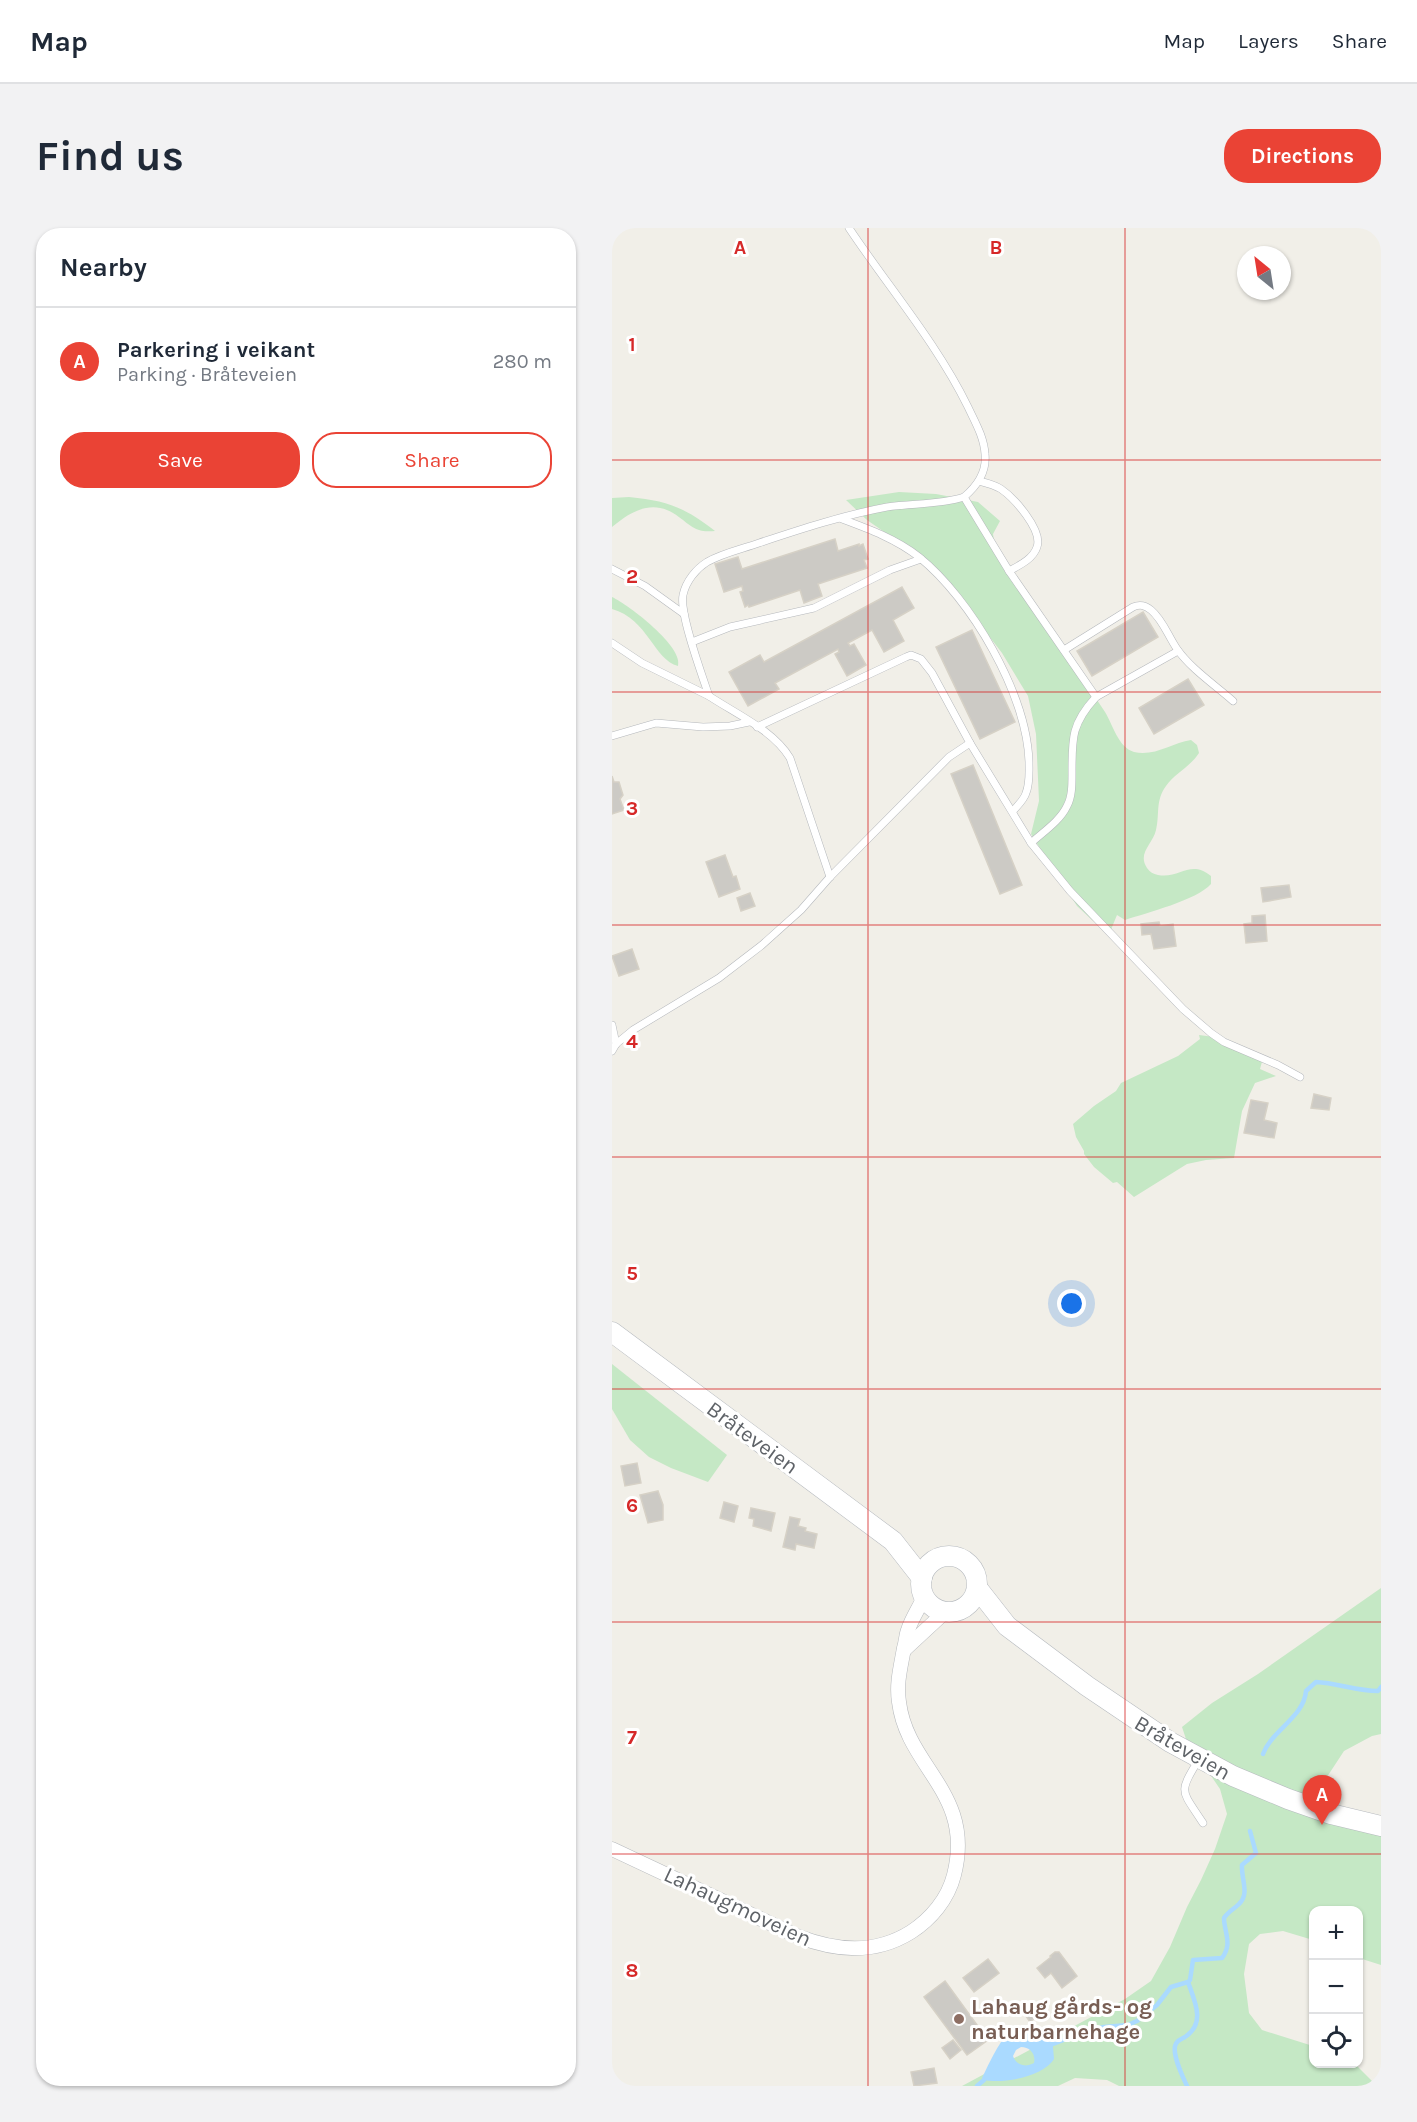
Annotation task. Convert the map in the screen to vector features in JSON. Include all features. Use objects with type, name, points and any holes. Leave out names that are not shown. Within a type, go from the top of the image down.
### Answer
[{"type":"main road","name":"Bråteveien","points":[[612,1332],[893,1541],[938,1558]]},
{"type":"main road","name":"Bråteveien","points":[[893,1541],[923,1587]]},
{"type":"main road","points":[[955,1556],[963,1559],[975,1572],[978,1589],[972,1602],[953,1611],[933,1607],[923,1587],[927,1566],[938,1558],[955,1556]]},
{"type":"main road","name":"Bråteveien","points":[[978,1589],[1006,1626],[1117,1708],[1199,1759],[1287,1799],[1331,1814],[1381,1826]]},
{"type":"main road","name":"Bråteveien","points":[[953,1611],[1006,1626]]},
{"type":"street","name":"Lahaugmoveien","points":[[612,1849],[797,1936],[825,1945],[847,1949],[868,1948],[893,1942],[913,1931],[930,1917],[948,1890],[957,1860],[957,1837],[954,1816],[947,1798],[912,1741],[899,1706],[898,1679],[907,1630],[923,1587]]},
{"type":"street","points":[[904,1650],[953,1611]]},
{"type":"lane","points":[[709,696],[682,603],[688,582],[706,563],[803,528],[884,508],[951,501],[964,497],[980,481],[986,454],[980,431],[964,400],[935,350],[849,228]]},
{"type":"lane","points":[[980,481],[994,485],[1008,495],[1024,513],[1037,534],[1038,542],[1033,554],[1009,571]]},
{"type":"lane","points":[[964,497],[1009,571],[1096,697]]},
{"type":"lane","points":[[842,519],[889,537],[921,559],[952,590],[974,619],[990,646],[1021,713],[1029,751],[1029,783],[1025,796],[1013,811]]},
{"type":"lane","points":[[692,642],[730,627],[813,608],[890,570],[921,559]]},
{"type":"lane","points":[[612,569],[645,586],[684,614]]},
{"type":"lane","points":[[1064,650],[1133,607],[1142,605],[1152,610],[1178,651],[1212,684],[1233,700]]},
{"type":"lane","points":[[612,643],[642,663],[709,696],[784,747],[790,758],[830,877]]},
{"type":"lane","points":[[1031,843],[1060,816],[1071,797],[1072,734],[1082,715],[1096,697],[1178,651]]},
{"type":"lane","points":[[757,727],[911,655],[921,659],[932,673],[970,743],[1031,843],[1050,869],[1197,1022],[1224,1042],[1300,1077]]},
{"type":"lane","points":[[612,736],[656,723],[703,728],[749,722]]},
{"type":"lane","points":[[614,1047],[633,1030],[719,978],[762,945],[801,910],[830,877],[949,757],[970,743]]},
{"type":"lane","points":[[612,1025],[614,1047]]},
{"type":"lane","points":[[1199,1759],[1184,1789],[1185,1795],[1203,1823]]},
{"type":"green space","points":[[899,492],[936,494],[978,502],[1000,521],[993,534],[995,547],[1128,749],[1134,752],[1149,753],[1191,740],[1197,745],[1199,753],[1170,781],[1163,792],[1159,802],[1156,830],[1145,853],[1144,863],[1148,869],[1158,875],[1191,869],[1204,871],[1211,876],[1211,884],[1204,890],[1171,905],[1125,920],[1117,915],[1110,932],[1077,906],[1031,834],[1039,801],[1036,734],[1028,696],[1002,653],[943,582],[846,500]]},
{"type":"green space","points":[[629,497],[675,506],[715,531],[696,529],[673,513],[656,507],[633,513],[612,527],[612,498]]},
{"type":"green space","points":[[612,597],[654,627],[673,648],[678,658],[678,666],[663,656],[634,621],[612,609]]},
{"type":"green space","points":[[1199,1035],[1214,1037],[1263,1058],[1260,1069],[1276,1076],[1255,1083],[1242,1111],[1234,1158],[1187,1164],[1134,1197],[1094,1167],[1084,1154],[1073,1124],[1116,1091],[1121,1083],[1178,1056],[1200,1039]]},
{"type":"green space","points":[[612,1364],[727,1455],[708,1482],[649,1457],[630,1440],[612,1409]]},
{"type":"green space","points":[[1381,1588],[1381,1734],[1372,1736],[1344,1751],[1325,1780],[1324,1802],[1381,1825],[1381,1965],[1363,1959],[1363,1906],[1309,1906],[1309,1939],[1283,1931],[1260,1934],[1249,1944],[1244,1974],[1249,2013],[1262,2030],[1309,2045],[1309,2068],[1359,2068],[1377,2086],[1119,2086],[1107,2080],[1075,2078],[1058,2086],[962,2086],[1125,1999],[1151,1981],[1170,1947],[1201,1880],[1227,1814],[1220,1789],[1186,1739],[1182,1727],[1212,1703],[1258,1674]]},
{"type":"water","points":[[1017,2026],[1026,2026],[1050,2031],[1054,2059],[1041,2070],[1022,2078],[1001,2081],[984,2080],[982,2078],[992,2057],[1011,2030]],"holes":[[[1024,2047],[1033,2054],[1034,2063],[1031,2065],[1024,2065],[1014,2059],[1016,2050]]]},
{"type":"building","points":[[835,539],[838,551],[863,544],[868,559],[864,560],[867,568],[818,584],[822,596],[804,603],[800,590],[745,607],[740,592],[743,591],[742,586],[724,592],[715,564],[738,557],[742,569]]},
{"type":"building","points":[[902,587],[914,608],[893,620],[904,641],[884,652],[872,630],[848,643],[850,646],[854,644],[866,665],[847,676],[835,654],[839,652],[838,649],[775,683],[779,689],[748,706],[729,672],[760,655],[764,662]]},
{"type":"building","points":[[1143,612],[1158,637],[1092,676],[1077,651]]},
{"type":"building","points":[[972,630],[1015,722],[980,739],[936,647]]},
{"type":"building","points":[[1188,679],[1204,705],[1154,734],[1139,708]]},
{"type":"building","points":[[973,765],[1022,885],[1000,894],[951,774]]},
{"type":"building","points":[[612,776],[614,782],[619,782],[623,795],[620,799],[624,810],[612,814]]},
{"type":"building","points":[[725,855],[740,889],[719,897],[706,862]]},
{"type":"building","points":[[1289,885],[1291,897],[1263,902],[1261,888]]},
{"type":"building","points":[[750,893],[755,906],[741,911],[737,898]]},
{"type":"building","points":[[1265,915],[1267,941],[1246,943],[1244,924],[1252,923],[1252,916]]},
{"type":"building","points":[[1159,922],[1160,926],[1173,924],[1176,946],[1154,949],[1151,934],[1142,935],[1141,924]]},
{"type":"building","points":[[632,949],[639,969],[619,976],[612,956]]},
{"type":"building","points":[[1314,1094],[1331,1098],[1329,1110],[1311,1108]]},
{"type":"building","points":[[1251,1100],[1268,1103],[1264,1120],[1277,1123],[1274,1138],[1244,1133]]},
{"type":"building","points":[[637,1463],[641,1483],[625,1486],[621,1466]]},
{"type":"building","points":[[658,1491],[663,1505],[663,1520],[648,1523],[640,1495]]},
{"type":"building","points":[[724,1502],[738,1506],[734,1522],[720,1518]]},
{"type":"building","points":[[751,1508],[775,1513],[771,1531],[753,1526],[754,1519],[749,1518]]},
{"type":"building","points":[[790,1517],[800,1519],[798,1526],[806,1528],[805,1531],[817,1534],[814,1548],[796,1544],[795,1550],[783,1547]]},
{"type":"building","points":[[1055,1952],[1059,1952],[1077,1976],[1062,1988],[1051,1973],[1045,1978],[1037,1968]]},
{"type":"building","points":[[988,1959],[999,1973],[974,1992],[963,1978]]},
{"type":"building","points":[[945,1981],[988,2040],[967,2055],[924,1997]]},
{"type":"building","points":[[1042,2004],[1046,2008],[1042,2012],[1038,2008]]},
{"type":"building","points":[[1030,2008],[1036,2017],[1030,2022],[1023,2012]]},
{"type":"building","points":[[953,2040],[961,2050],[950,2059],[942,2048]]},
{"type":"building","points":[[934,2068],[937,2083],[914,2086],[911,2072]]},
{"type":"waterway","points":[[1263,1754],[1267,1745],[1300,1708],[1306,1691],[1316,1682],[1370,1691],[1378,1691],[1381,1687]]},
{"type":"waterway","points":[[1053,2044],[1087,2031],[1128,2025],[1137,2021],[1157,2005],[1171,1987],[1190,1980],[1193,1960],[1222,1958],[1227,1948],[1224,1918],[1244,1896],[1242,1865],[1256,1853],[1250,1831]]},
{"type":"waterway","points":[[1187,2086],[1178,2066],[1175,2046],[1191,2031],[1197,2019],[1196,2004],[1188,1982]]},
{"type":"waterway","points":[[977,2086],[984,2080]]},
{"type":"place","name":"Parkering i veikant","points":[[1322,1825]]},
{"type":"place","name":"Lahaug gårds- og naturbarnehage","points":[[959,2019]]}]
